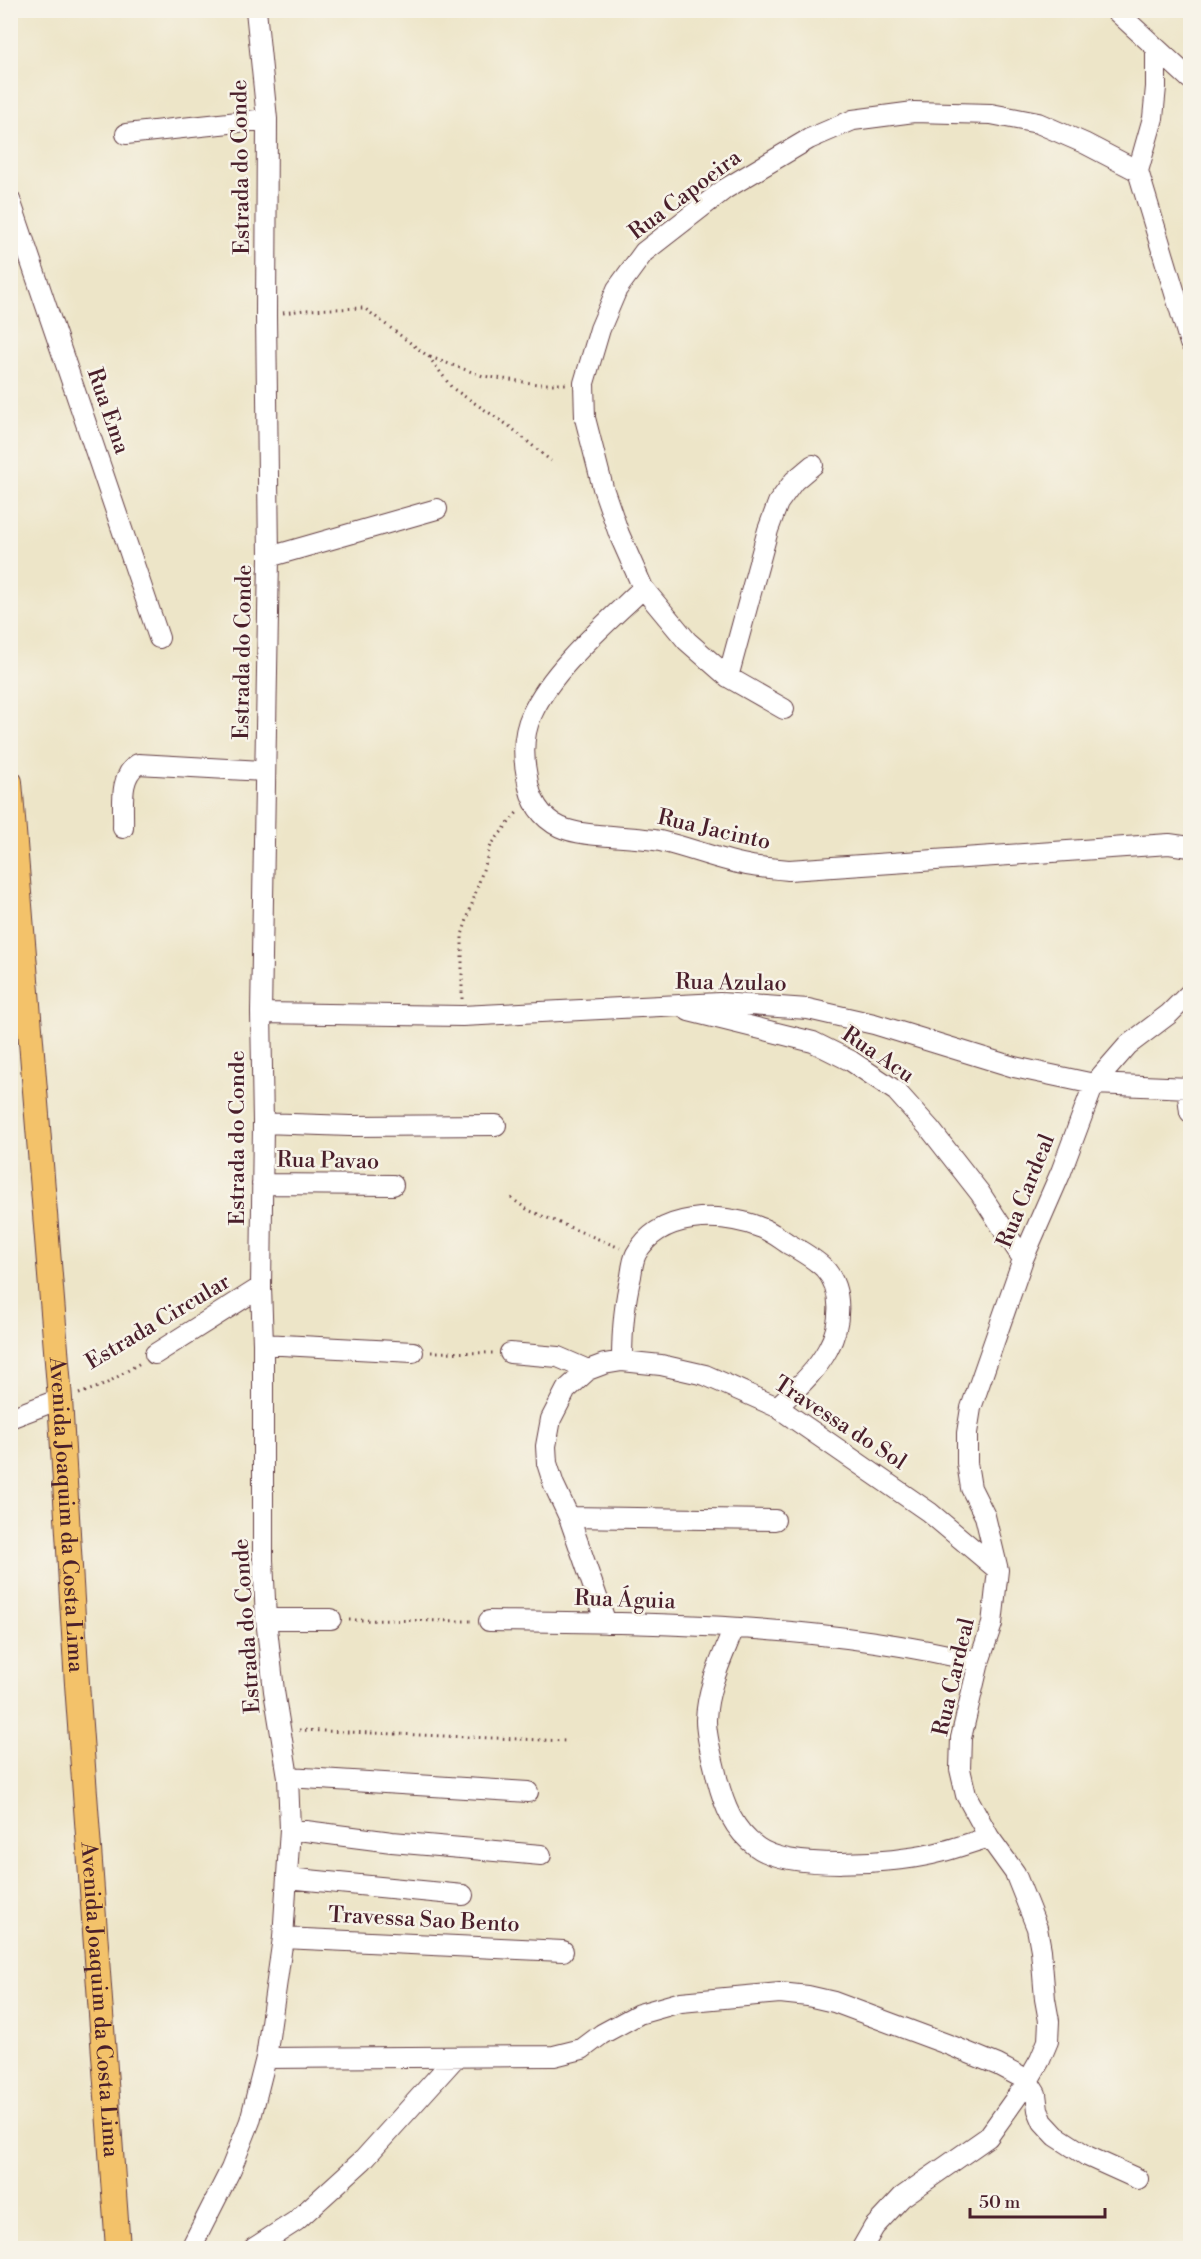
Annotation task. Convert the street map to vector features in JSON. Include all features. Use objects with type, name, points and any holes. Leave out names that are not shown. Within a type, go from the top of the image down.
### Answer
[{"type":"main road","name":"Avenida Joaquim da Costa Lima","points":[[10,782],[60,1399],[77,1684],[118,2248]]},
{"type":"street","name":"Estrada do Conde","points":[[191,2248],[231,2169],[250,2121],[266,2058],[283,1938],[290,1830],[288,1777],[279,1729],[266,1619],[263,1560],[261,1013],[269,557],[266,316],[267,119],[256,10]]},
{"type":"street","points":[[1115,10],[1191,80]]},
{"type":"street","points":[[1156,49],[1152,118],[1138,171],[1191,343]]},
{"type":"street","name":"Rua Capoeira","points":[[784,709],[728,677],[687,641],[643,588],[619,534],[603,488],[585,418],[584,383],[600,329],[617,290],[644,252],[725,189],[809,139],[854,120],[914,112],[991,114],[1014,118],[1038,123],[1084,143],[1138,171]]},
{"type":"street","points":[[126,134],[267,119]]},
{"type":"street","name":"Rua Ema","points":[[10,200],[159,638]]},
{"type":"street","points":[[728,677],[768,530],[778,503],[794,481],[813,465]]},
{"type":"street","points":[[269,557],[437,509]]},
{"type":"street","points":[[530,797],[525,765],[526,734],[531,715],[543,694],[568,663],[643,588]]},
{"type":"street","points":[[123,828],[124,780],[130,769],[138,764],[264,771]]},
{"type":"street","name":"Rua Jacinto","points":[[530,797],[549,820],[562,828],[579,833],[660,841],[752,866],[789,870],[1169,844],[1191,847]]},
{"type":"street","name":"Rua Cardeal","points":[[862,2248],[874,2227],[902,2197],[988,2137],[1028,2080],[1048,2041],[1050,2021],[1045,2000],[1037,1928],[1015,1873],[989,1837],[966,1796],[960,1769],[961,1738],[979,1662],[992,1624],[998,1570],[985,1516],[971,1488],[967,1463],[967,1433],[972,1407],[1023,1259],[1061,1172],[1094,1084],[1128,1045],[1169,1014],[1191,993]]},
{"type":"street","name":"Rua Azulao","points":[[261,1013],[462,1016],[720,1003],[808,1009],[874,1024],[1014,1067],[1094,1084],[1189,1088]]},
{"type":"street","name":"Rua Acu","points":[[670,1006],[813,1042],[851,1061],[896,1091],[980,1192],[1023,1259]]},
{"type":"street","points":[[1189,1088],[1191,1112]]},
{"type":"street","points":[[263,1123],[350,1126],[496,1125]]},
{"type":"street","name":"Rua Pavao","points":[[262,1184],[393,1185]]},
{"type":"street","points":[[622,1361],[622,1327],[636,1254],[651,1236],[668,1225],[698,1217],[731,1219],[761,1227],[825,1269],[835,1286],[839,1308],[836,1329],[828,1349],[809,1377],[777,1407]]},
{"type":"street","name":"Estrada Circular","points":[[155,1354],[261,1287]]},
{"type":"street","points":[[263,1344],[413,1352]]},
{"type":"street","points":[[510,1353],[558,1357],[588,1370]]},
{"type":"street","name":"Travessa do Sol","points":[[606,1623],[569,1516],[551,1474],[546,1446],[551,1419],[566,1390],[588,1370],[622,1361],[661,1365],[705,1375],[777,1407],[929,1512],[998,1570]]},
{"type":"street","points":[[10,1418],[60,1399]]},
{"type":"street","points":[[569,1516],[775,1520]]},
{"type":"street","points":[[266,1619],[331,1619]]},
{"type":"street","name":"Rua Águia","points":[[489,1621],[606,1623],[734,1629],[880,1641],[979,1662]]},
{"type":"street","points":[[734,1629],[708,1699],[706,1721],[717,1778],[729,1815],[741,1833],[759,1849],[785,1858],[824,1862],[888,1862],[933,1854],[989,1837]]},
{"type":"street","points":[[288,1777],[528,1792]]},
{"type":"street","points":[[290,1830],[392,1842],[541,1855]]},
{"type":"street","points":[[287,1878],[463,1895]]},
{"type":"street","name":"Travessa Sao Bento","points":[[283,1938],[563,1951]]},
{"type":"street","points":[[266,2058],[554,2056],[582,2049],[639,2014],[681,2002],[780,1994],[808,1996],[834,2002],[952,2046],[1028,2080],[1036,2094],[1038,2110],[1043,2122],[1056,2136],[1087,2156],[1137,2179]]},
{"type":"street","points":[[254,2248],[296,2221],[363,2160],[456,2056]]},
{"type":"path","points":[[266,316],[304,309],[364,308],[429,357],[452,388],[509,426],[551,461]]},
{"type":"path","points":[[429,357],[483,376],[538,384],[584,383]]},
{"type":"path","points":[[462,1016],[462,935],[491,845],[530,797]]},
{"type":"path","points":[[511,1198],[528,1209],[636,1254]]},
{"type":"path","points":[[413,1352],[510,1353]]},
{"type":"path","name":"Estrada Circular","points":[[60,1399],[104,1385],[155,1354]]},
{"type":"path","points":[[331,1619],[489,1621]]},
{"type":"path","points":[[279,1729],[567,1741]]}]
